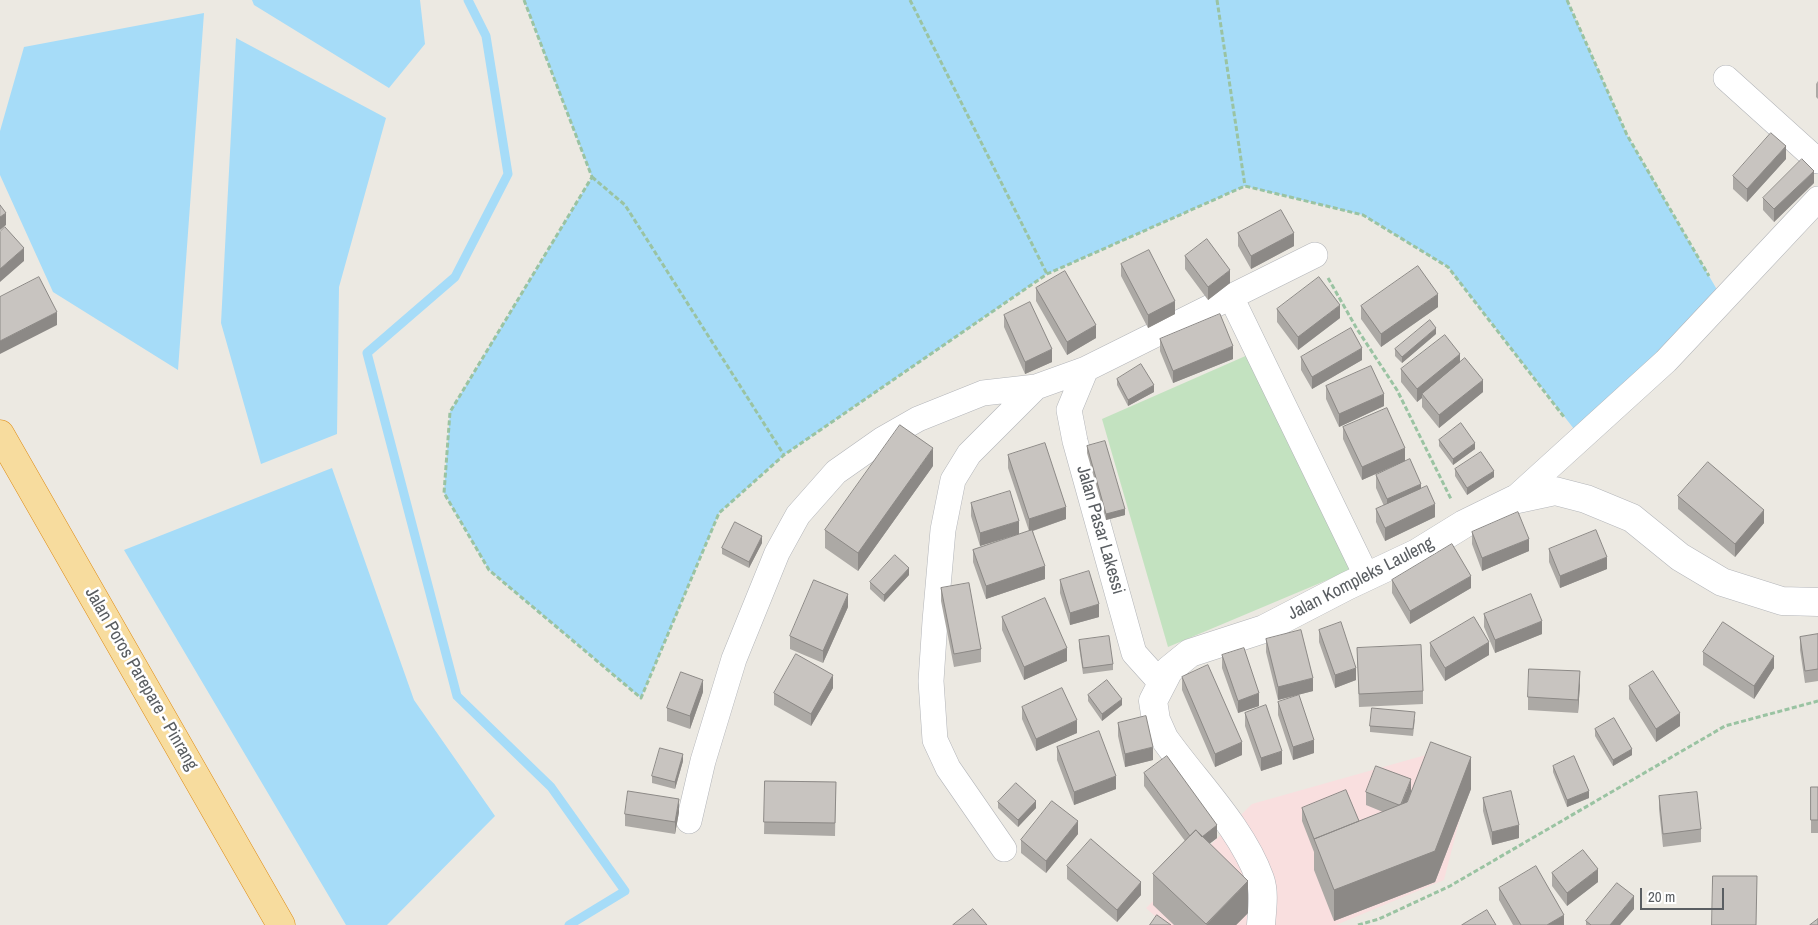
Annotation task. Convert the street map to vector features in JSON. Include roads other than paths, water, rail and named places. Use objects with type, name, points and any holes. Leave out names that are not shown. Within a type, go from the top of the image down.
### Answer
[{"type":"highway","name":"Jalan Poros Parepare - Pinrang","points":[[0,434],[281,925]]},
{"type":"street","points":[[1726,78],[1818,161]]},
{"type":"street","points":[[1513,500],[1666,361],[1818,199]]},
{"type":"street","points":[[689,821],[703,761],[734,659],[777,553],[798,516],[836,472],[883,439],[918,419],[983,393],[1036,387],[1086,369],[1315,255]]},
{"type":"street","points":[[1231,297],[1366,576]]},
{"type":"street","name":"Jalan Pasar Lakessi","points":[[1086,369],[1069,410],[1073,434],[1134,653],[1161,683]]},
{"type":"street","points":[[1004,849],[948,768],[935,740],[931,681],[935,621],[943,530],[954,480],[969,454],[1036,387]]},
{"type":"street","name":"Jalan Kompleks Lauleng","points":[[1261,925],[1261,880],[1246,849],[1164,738],[1156,720],[1153,700],[1161,683],[1169,670],[1190,653],[1264,629],[1366,576],[1417,553],[1464,524],[1513,500],[1555,491],[1586,498],[1632,518],[1680,557],[1722,582],[1782,601],[1818,602]]},
{"type":"water","points":[[252,0],[420,0],[425,44],[389,88],[254,5]]},
{"type":"water","points":[[524,0],[1567,0],[1627,135],[1723,300],[1581,438],[1448,267],[1363,215],[1245,186],[1047,274],[784,455],[719,513],[641,698],[489,570],[444,493],[450,412],[592,177]]},
{"type":"water","points":[[204,13],[178,370],[53,292],[0,175],[0,131],[24,47]]},
{"type":"water","points":[[236,38],[386,118],[339,287],[337,434],[261,464],[221,323]]},
{"type":"water","points":[[332,468],[414,700],[495,816],[387,925],[346,925],[124,550]]},
{"type":"waterway","points":[[468,0],[486,36],[508,174],[455,277],[367,353],[457,696],[551,787],[625,891],[569,925]]}]
